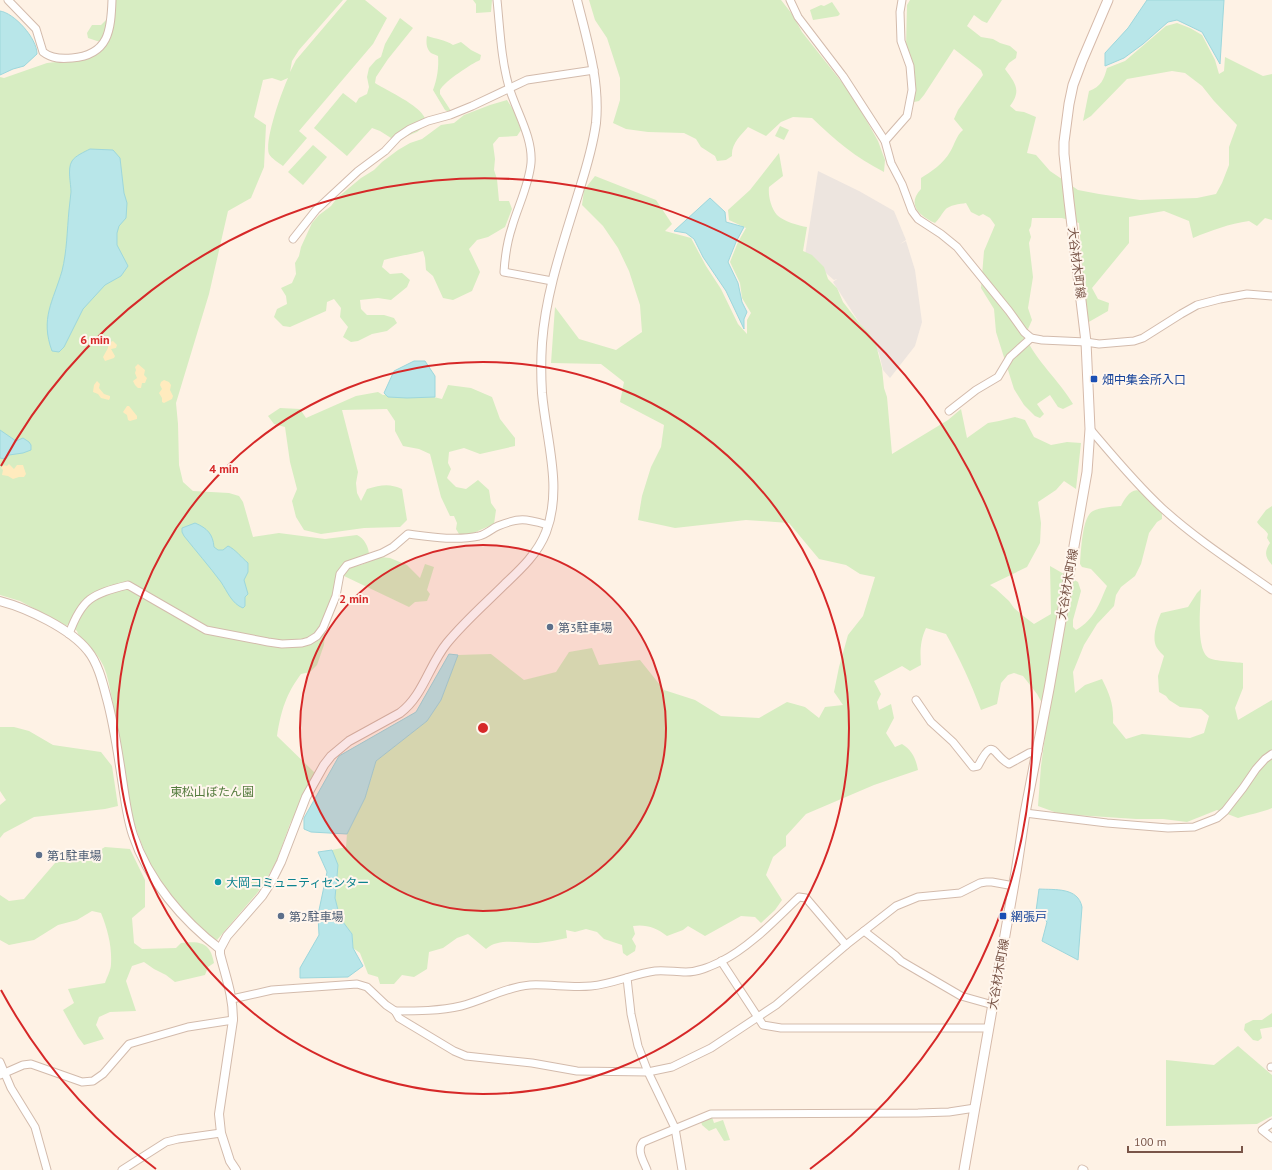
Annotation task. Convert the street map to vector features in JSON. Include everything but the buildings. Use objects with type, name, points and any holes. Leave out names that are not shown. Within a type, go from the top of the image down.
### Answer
[{"type":"main road","name":"大谷材木町線","points":[[964,1170],[1014,886],[1025,813],[1038,750],[1087,472],[1090,429],[1086,342],[1069,201],[1064,142],[1073,85],[1108,0]]},
{"type":"street","points":[[8,0],[36,29],[43,52],[53,57],[68,58],[92,54],[107,38],[111,24],[112,0]]},
{"type":"street","points":[[497,0],[505,70],[509,88],[527,140],[530,154],[530,163],[525,187],[505,250],[504,272],[552,281]]},
{"type":"street","points":[[236,1170],[230,1161],[221,1133],[219,1114],[232,1020],[232,999],[220,949],[228,936],[256,904],[271,882],[281,862],[306,797],[324,765],[331,756],[349,741],[407,708],[416,696],[431,666],[446,644],[524,566],[545,535],[553,495],[552,468],[542,393],[541,364],[544,322],[552,281],[587,163],[596,122],[594,70],[577,0]]},
{"type":"street","points":[[790,0],[798,17],[843,76],[885,141],[891,163],[902,184],[912,211],[918,219],[941,234],[957,247],[1009,311],[1024,332],[1031,338],[1099,344],[1134,341],[1143,338],[1181,314],[1197,306],[1220,299],[1247,294],[1272,296]]},
{"type":"street","points":[[885,141],[907,116],[912,90],[910,66],[901,41],[900,12],[902,0]]},
{"type":"street","points":[[293,239],[316,210],[358,171],[385,151],[398,137],[410,129],[428,121],[458,112],[526,80],[594,70]]},
{"type":"street","points":[[948,411],[976,390],[998,377],[1010,357],[1031,338]]},
{"type":"street","points":[[1090,429],[1125,470],[1162,508],[1196,536],[1272,590]]},
{"type":"street","points":[[69,634],[79,609],[86,601],[108,590],[128,585],[206,630],[282,644],[302,643],[317,636],[323,628],[336,596],[340,574],[347,565],[382,553],[408,534],[444,538],[478,536],[489,532],[496,527],[524,518],[548,524]]},
{"type":"street","points":[[0,601],[32,612],[61,628],[88,651],[102,679],[112,718],[127,812],[133,835],[144,864],[170,901],[185,918],[220,949]]},
{"type":"street","points":[[916,700],[931,722],[953,742],[973,767],[978,766],[983,755],[988,750],[992,749],[996,751],[1004,761],[1009,764],[1029,753],[1038,750]]},
{"type":"street","points":[[1025,813],[1107,823],[1168,828],[1194,827],[1217,818],[1225,811],[1256,769],[1272,754]]},
{"type":"street","points":[[232,999],[272,990],[357,984],[367,987],[386,1005],[395,1011],[399,1018],[454,1051],[466,1056],[532,1063],[577,1071],[648,1072],[672,1067],[711,1048],[776,1005],[846,945],[896,906],[918,897],[954,894],[986,882],[1014,886]]},
{"type":"street","points":[[395,1011],[429,1010],[460,1006],[513,988],[530,985],[589,986],[604,984],[655,971],[697,971],[721,961],[762,932],[800,897],[806,898],[846,945]]},
{"type":"street","points":[[864,931],[901,961],[962,996],[993,1005]]},
{"type":"street","points":[[721,961],[763,1025],[781,1028],[989,1028]]},
{"type":"street","points":[[627,978],[631,1014],[638,1046],[648,1072],[675,1128],[682,1170]]},
{"type":"street","points":[[2,1073],[23,1064],[31,1064],[82,1082],[92,1081],[103,1074],[129,1044],[188,1027],[232,1020]]},
{"type":"street","points":[[0,1062],[2,1073],[35,1127],[47,1170]]},
{"type":"street","points":[[647,1170],[640,1150],[641,1144],[675,1128],[711,1114],[918,1113],[949,1112],[975,1108]]},
{"type":"street","points":[[1272,1123],[1262,1130],[1272,1138]]},
{"type":"street","points":[[122,1170],[166,1142],[221,1133]]},
{"type":"shaded area","points":[[818,171],[859,191],[894,211],[906,240],[900,244],[906,241],[915,270],[922,322],[915,346],[890,378],[883,370],[879,353],[833,282],[837,279],[834,280],[805,255]]},
{"type":"green space","name":"東松山ぼたん園","points":[[110,0],[343,0],[299,50],[292,61],[290,72],[296,60],[347,0],[365,0],[387,18],[373,44],[299,131],[307,138],[283,166],[270,156],[268,148],[274,116],[288,78],[281,81],[272,78],[263,80],[254,117],[266,125],[264,167],[251,198],[228,211],[209,294],[176,403],[179,465],[183,482],[193,491],[229,493],[239,496],[243,502],[253,537],[279,533],[325,539],[357,535],[366,543],[369,555],[350,561],[341,568],[361,565],[379,557],[390,558],[407,565],[420,578],[425,564],[434,567],[427,590],[430,594],[427,601],[415,602],[409,607],[344,576],[325,632],[324,645],[317,665],[310,672],[301,674],[291,689],[282,711],[277,736],[315,773],[290,824],[277,860],[267,878],[258,892],[217,940],[207,935],[200,929],[170,896],[146,855],[131,810],[110,687],[104,667],[99,658],[77,631],[68,624],[67,626],[20,601],[0,595],[0,77],[4,78],[47,63],[74,60],[106,42],[88,38],[87,33],[92,25],[101,25],[108,18]],"holes":[[[130,582],[171,607],[128,588],[116,585]]]},
{"type":"green space","points":[[473,0],[492,0],[491,12],[476,13],[476,4]]},
{"type":"green space","points":[[589,0],[781,0],[792,14],[802,32],[848,90],[864,116],[878,141],[885,160],[884,172],[846,148],[812,118],[793,117],[781,122],[766,136],[748,127],[735,144],[732,156],[726,160],[717,161],[715,156],[701,147],[696,139],[684,133],[648,132],[626,129],[613,123],[620,100],[620,78],[607,38],[595,20]]},
{"type":"green space","points":[[910,0],[1002,0],[987,23],[974,15],[967,26],[981,37],[993,39],[1010,46],[1017,52],[1016,58],[1009,63],[1005,69],[1012,78],[1016,87],[1016,95],[1010,106],[1016,111],[1024,112],[1036,117],[1027,153],[1036,155],[1050,171],[1078,190],[1140,200],[1197,198],[1216,194],[1222,183],[1229,165],[1229,147],[1237,125],[1202,86],[1185,73],[1172,71],[1127,79],[1091,116],[1083,121],[1089,91],[1099,85],[1105,76],[1107,68],[1125,61],[1166,26],[1177,23],[1202,35],[1215,60],[1219,74],[1224,71],[1225,57],[1263,76],[1272,74],[1272,220],[1265,218],[1257,226],[1249,221],[1234,224],[1193,238],[1189,221],[1164,211],[1129,217],[1129,243],[1092,288],[1098,299],[1109,303],[1108,311],[1087,323],[1079,223],[1062,218],[1032,218],[1029,230],[1031,237],[1029,243],[1033,277],[1028,308],[1032,320],[1025,336],[1035,354],[1073,404],[1063,409],[1058,407],[1050,395],[1037,404],[1044,414],[1040,418],[1035,416],[1024,405],[1014,389],[996,332],[994,309],[981,288],[984,251],[995,225],[990,218],[983,214],[979,216],[971,212],[966,203],[947,208],[935,223],[924,217],[915,205],[915,200],[921,189],[921,178],[944,160],[963,130],[954,119],[958,110],[983,75],[981,70],[954,49],[924,95],[919,101],[914,102],[914,67],[906,47],[907,5]]},
{"type":"green space","points":[[832,2],[840,14],[838,16],[813,20],[810,10]]},
{"type":"green space","points":[[400,18],[413,28],[388,59],[376,77],[375,83],[416,108],[425,118],[422,128],[417,132],[402,138],[391,138],[372,128],[347,156],[314,128],[343,93],[356,103],[359,98],[367,94],[369,87],[367,77],[369,68],[381,57],[385,44]]},
{"type":"green space","points":[[427,36],[453,45],[461,42],[471,50],[481,55],[480,60],[452,78],[440,90],[440,94],[451,111],[449,112],[445,110],[433,90],[436,82],[438,56],[431,53],[428,49]]},
{"type":"green space","points":[[507,100],[514,111],[521,130],[517,136],[499,137],[493,144],[495,159],[494,170],[497,179],[499,201],[509,201],[512,209],[505,227],[488,237],[477,240],[469,249],[480,272],[472,291],[453,300],[443,298],[433,276],[426,270],[423,251],[384,260],[382,267],[390,274],[402,273],[410,280],[407,287],[391,300],[378,298],[360,300],[361,309],[367,315],[384,315],[394,318],[397,323],[387,331],[372,334],[358,341],[351,342],[343,337],[348,327],[340,317],[341,308],[334,299],[327,302],[326,311],[290,327],[283,326],[274,317],[277,309],[287,304],[286,296],[281,288],[292,283],[296,274],[295,263],[312,223],[319,215],[331,206],[337,198],[398,150],[410,143],[422,139],[441,125],[454,123],[464,115]]},
{"type":"green space","points":[[780,126],[789,130],[784,140],[775,136]]},
{"type":"green space","points":[[313,145],[327,157],[303,185],[288,172]]},
{"type":"green space","points":[[779,153],[783,176],[769,187],[772,205],[777,215],[783,219],[800,226],[807,227],[803,251],[812,255],[824,267],[828,279],[837,288],[843,302],[869,333],[876,345],[887,397],[892,454],[948,420],[961,409],[967,438],[988,423],[1015,417],[1025,420],[1034,437],[1051,445],[1067,442],[1081,443],[1076,489],[1064,481],[1056,490],[1038,502],[1041,523],[1040,543],[1027,567],[990,585],[1009,601],[1014,608],[1034,624],[1051,614],[1050,566],[1078,582],[1081,591],[1073,620],[1073,627],[1076,630],[1088,621],[1096,611],[1107,586],[1091,569],[1082,567],[1080,564],[1086,520],[1089,514],[1093,511],[1121,506],[1131,492],[1137,490],[1140,491],[1162,511],[1162,519],[1157,522],[1149,533],[1141,564],[1135,576],[1121,587],[1116,595],[1114,606],[1097,624],[1084,645],[1073,672],[1075,693],[1085,685],[1102,679],[1111,700],[1113,723],[1126,739],[1142,734],[1190,738],[1204,733],[1209,716],[1201,709],[1180,707],[1159,692],[1158,676],[1164,656],[1155,644],[1156,626],[1161,613],[1188,607],[1201,589],[1200,637],[1205,653],[1212,659],[1243,663],[1243,688],[1235,708],[1238,720],[1272,700],[1272,808],[1238,818],[1217,810],[1187,822],[1163,819],[1136,819],[1060,814],[1038,806],[1041,766],[1048,714],[1037,694],[1023,676],[1014,673],[1008,675],[1001,683],[997,704],[981,710],[965,671],[946,634],[926,628],[921,646],[921,665],[910,671],[902,666],[874,681],[881,694],[877,702],[879,710],[891,704],[894,718],[886,733],[895,747],[902,744],[911,752],[918,770],[874,785],[806,814],[786,836],[786,846],[773,857],[766,875],[782,900],[775,910],[761,923],[755,917],[741,916],[705,936],[688,926],[683,930],[667,936],[651,927],[633,926],[635,934],[632,939],[636,946],[635,951],[627,956],[623,953],[622,945],[604,939],[597,932],[586,929],[575,932],[566,930],[567,938],[538,943],[504,942],[492,945],[486,949],[468,934],[457,938],[443,948],[429,952],[427,969],[414,977],[402,975],[394,984],[380,984],[378,977],[368,974],[360,953],[353,948],[352,934],[340,918],[335,898],[337,868],[332,850],[346,847],[347,834],[365,798],[376,761],[427,721],[441,700],[458,655],[491,654],[524,680],[556,672],[569,652],[592,648],[599,665],[640,660],[664,690],[695,700],[721,716],[759,718],[787,702],[805,707],[819,718],[825,707],[843,705],[834,692],[839,667],[848,635],[863,616],[875,577],[860,574],[846,565],[819,559],[789,523],[746,520],[675,528],[638,520],[642,496],[651,467],[661,447],[664,425],[620,402],[624,382],[601,364],[551,363],[555,307],[579,339],[616,350],[642,332],[640,305],[629,271],[618,248],[603,226],[582,205],[584,190],[595,176],[656,200],[672,224],[665,231],[691,238],[706,266],[721,289],[738,324],[747,334],[747,320],[751,313],[742,298],[740,283],[730,262],[738,242],[746,228],[729,220],[728,210],[750,190]]},
{"type":"green space","points":[[448,385],[471,388],[492,397],[500,419],[515,438],[515,446],[480,454],[464,448],[449,452],[448,463],[451,469],[447,478],[456,487],[466,489],[478,480],[489,490],[491,503],[496,510],[494,524],[471,534],[459,534],[456,529],[457,523],[454,516],[450,516],[441,497],[430,454],[419,449],[403,446],[395,431],[395,421],[387,409],[342,410],[358,472],[356,483],[357,493],[361,501],[367,489],[377,486],[385,485],[402,489],[407,520],[400,527],[364,528],[321,534],[304,530],[296,517],[292,501],[297,489],[290,462],[285,427],[274,424],[268,416],[280,408],[300,409],[306,418],[356,396],[378,392],[383,395],[409,391],[442,399]]},
{"type":"green space","points":[[1272,506],[1272,565],[1266,554],[1270,543],[1267,538],[1268,534],[1257,522],[1266,510]]},
{"type":"green space","points":[[0,727],[14,727],[29,731],[53,745],[101,752],[112,766],[118,806],[105,809],[34,817],[4,833],[0,838],[0,805],[6,800],[0,791]]},
{"type":"green space","points":[[105,847],[130,849],[145,880],[145,907],[132,918],[134,943],[142,949],[176,948],[181,943],[201,943],[208,947],[214,963],[208,967],[205,975],[175,982],[144,962],[132,966],[126,981],[136,1011],[110,1012],[99,1017],[96,1025],[104,1039],[84,1045],[63,1010],[74,1003],[68,989],[105,983],[109,974],[111,964],[110,945],[108,932],[101,913],[92,911],[77,920],[58,925],[34,940],[9,945],[0,940],[0,895],[9,901],[24,899],[55,863],[74,858],[88,857]]},
{"type":"green space","points":[[1272,1013],[1272,1027],[1260,1029],[1262,1038],[1258,1041],[1253,1040],[1244,1030],[1245,1024],[1253,1020],[1262,1020]]},
{"type":"green space","points":[[1238,1046],[1272,1075],[1272,1116],[1257,1124],[1166,1126],[1166,1060],[1214,1065]]},
{"type":"green space","points":[[712,1117],[714,1123],[723,1120],[730,1140],[724,1141],[716,1128],[709,1131],[702,1125],[701,1122]]},
{"type":"sand","points":[[113,341],[117,345],[116,348],[111,349],[115,356],[114,358],[105,361],[103,357],[108,348],[108,343]]},
{"type":"sand","points":[[138,364],[145,370],[144,375],[147,378],[145,383],[142,383],[141,388],[138,388],[133,381],[137,378],[135,367]]},
{"type":"sand","points":[[164,380],[169,382],[171,385],[170,390],[173,396],[172,399],[164,403],[162,402],[162,398],[159,393],[162,389],[160,385],[161,382]]},
{"type":"sand","points":[[97,381],[100,384],[99,388],[104,394],[110,396],[109,400],[101,398],[98,394],[93,392],[94,385]]},
{"type":"sand","points":[[127,406],[129,406],[137,416],[137,419],[130,421],[128,420],[127,415],[123,412]]},
{"type":"sand","points":[[9,464],[14,469],[17,465],[23,465],[26,474],[24,477],[13,479],[2,475],[3,470],[1,468],[3,465],[7,466]]},
{"type":"water","points":[[1147,0],[1224,0],[1220,64],[1202,32],[1177,20],[1168,22],[1124,58],[1105,66],[1105,53],[1128,28]]},
{"type":"water","points":[[0,11],[12,16],[24,27],[33,41],[37,54],[24,66],[0,75]]},
{"type":"water","points":[[90,149],[113,150],[120,158],[124,193],[127,203],[126,218],[119,226],[117,233],[117,245],[128,266],[121,276],[105,285],[83,309],[64,347],[59,352],[52,351],[47,329],[49,310],[62,271],[65,256],[71,192],[70,168],[75,157]]},
{"type":"water","points":[[710,198],[725,212],[726,222],[744,227],[728,262],[738,283],[742,302],[747,312],[744,319],[744,329],[726,291],[703,257],[694,239],[686,233],[674,231]]},
{"type":"water","points":[[414,361],[425,361],[435,376],[435,397],[388,397],[384,393],[394,371]]},
{"type":"water","points":[[0,430],[16,441],[23,438],[31,445],[31,450],[9,455],[6,459],[0,458]]},
{"type":"water","points":[[195,523],[209,532],[214,547],[218,550],[223,550],[228,546],[231,547],[248,563],[248,572],[244,580],[248,594],[245,597],[245,606],[243,608],[236,604],[221,582],[184,536],[182,528]]},
{"type":"water","points":[[449,654],[458,655],[441,700],[427,721],[376,761],[365,798],[347,834],[311,832],[304,829],[304,818],[339,756],[416,712]]},
{"type":"water","points":[[332,850],[338,865],[335,898],[340,918],[352,934],[353,948],[363,966],[348,977],[300,978],[300,968],[319,935],[318,915],[327,872],[318,852]]},
{"type":"water","points":[[1039,889],[1065,891],[1076,896],[1080,901],[1082,907],[1078,960],[1042,941],[1047,922],[1036,911]]},
{"type":"place","name":"畑中集会所入口","points":[[1094,379]]},
{"type":"place","name":"第3駐車場","points":[[550,627]]},
{"type":"place","name":"第1駐車場","points":[[39,855]]},
{"type":"place","name":"大岡コミュニティセンター","points":[[218,882]]},
{"type":"place","name":"第2駐車場","points":[[281,916]]},
{"type":"place","name":"網張戸","points":[[1003,916]]}]
